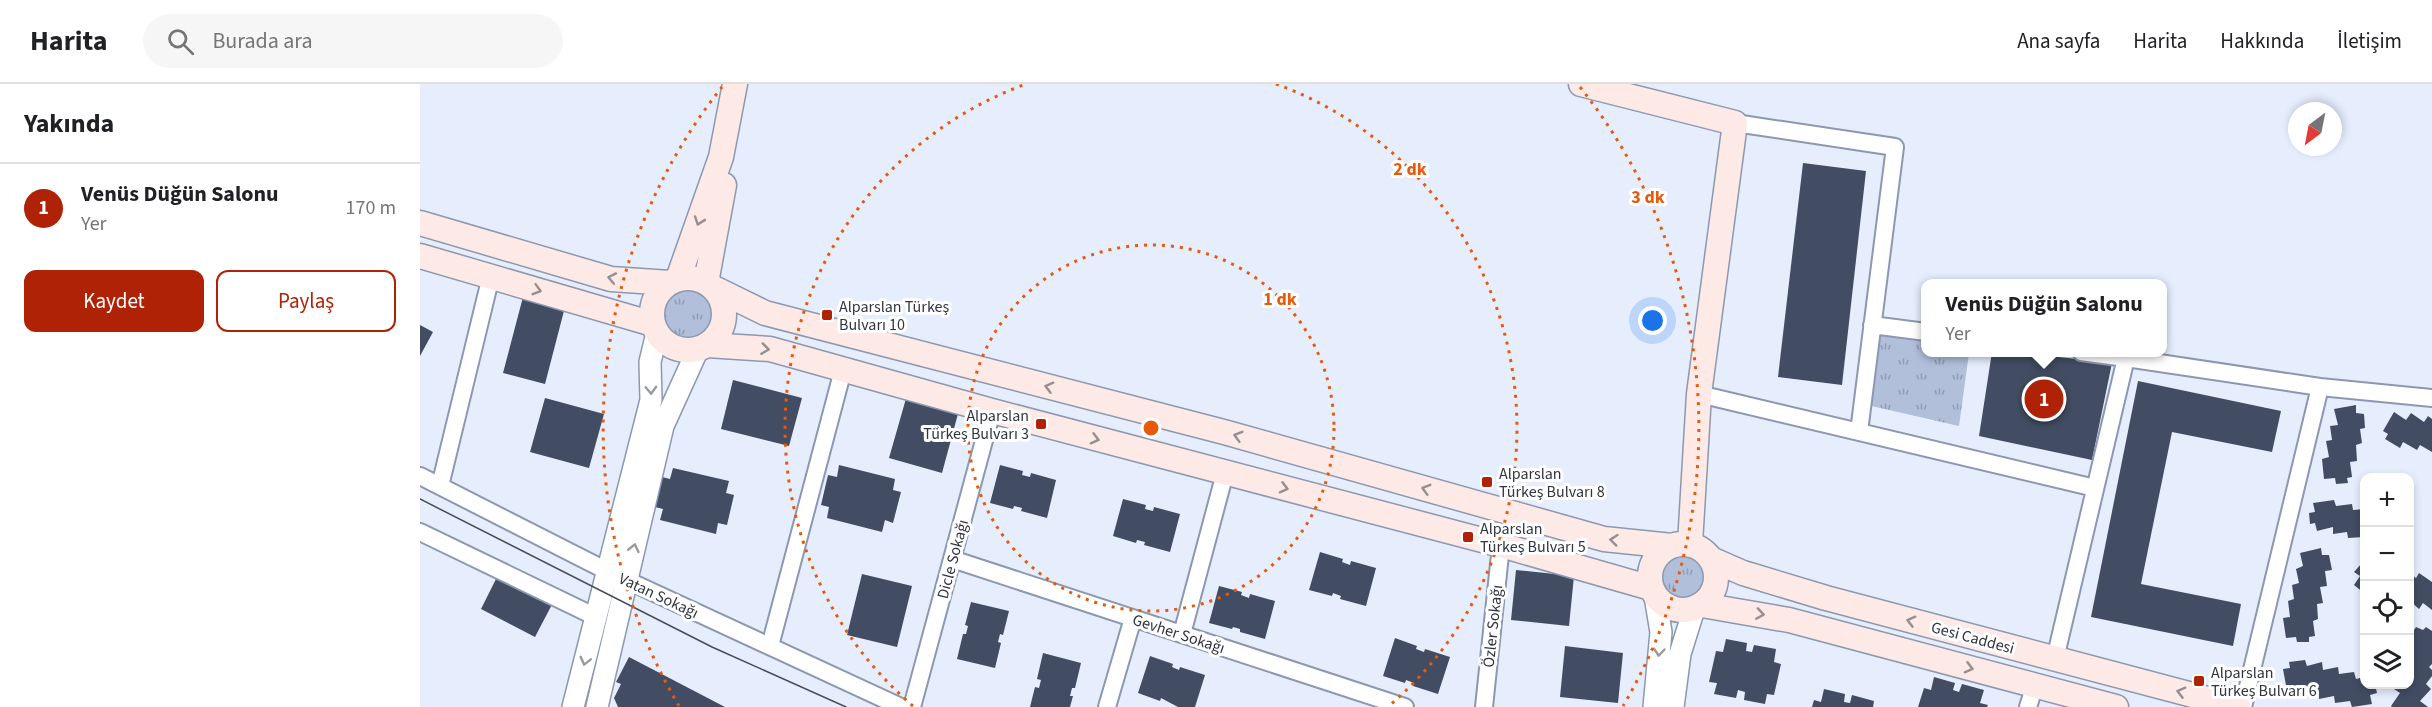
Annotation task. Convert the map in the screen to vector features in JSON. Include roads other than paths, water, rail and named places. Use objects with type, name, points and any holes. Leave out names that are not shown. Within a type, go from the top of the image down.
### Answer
[{"type":"main road","points":[[655,329],[652,315],[657,297],[674,281],[722,156],[735,84]]},
{"type":"main road","points":[[703,347],[720,332],[725,314],[723,304],[710,285],[729,160],[747,84]]},
{"type":"main road","points":[[1581,84],[1735,123],[1681,545]]},
{"type":"main road","points":[[420,223],[611,279],[674,281],[688,278],[710,285],[765,314],[1224,432],[1604,538],[1698,547],[1711,559],[1717,575],[1714,592],[1698,607],[1677,610],[1669,608],[1653,592],[1501,545],[992,411],[770,349],[703,347],[680,350],[671,346],[655,329],[491,276],[420,256]]},
{"type":"main road","points":[[1653,592],[1650,571],[1653,563],[1664,549],[1681,545]]},
{"type":"main road","name":"Gesi Caddesi","points":[[1711,559],[1743,573],[1826,598],[2238,707]]},
{"type":"main road","name":"Gesi Caddesi","points":[[1698,607],[1789,620],[2032,696],[2116,707]]},
{"type":"street","points":[[1735,123],[1895,147],[1858,432]]},
{"type":"street","points":[[440,486],[491,276]]},
{"type":"street","points":[[1872,325],[1921,331]]},
{"type":"street","points":[[573,707],[651,400],[650,362],[655,329]]},
{"type":"street","points":[[597,707],[663,426],[703,347]]},
{"type":"street","points":[[2118,357],[2320,387],[2432,398]]},
{"type":"street","points":[[2055,659],[2126,358]]},
{"type":"street","points":[[770,646],[843,370]]},
{"type":"street","points":[[2242,707],[2320,387]]},
{"type":"street","points":[[1699,394],[2095,488]]},
{"type":"street","name":"Dicle Sokağı","points":[[912,707],[992,411]]},
{"type":"street","points":[[1182,634],[1225,473]]},
{"type":"street","name":"Vatan Sokağı","points":[[420,476],[607,571],[901,707]]},
{"type":"street","points":[[420,532],[596,617]]},
{"type":"street","name":"Özler Sokağı","points":[[1484,707],[1501,545]]},
{"type":"street","name":"Gevher Sokağı","points":[[952,559],[1405,707]]},
{"type":"street","points":[[1653,592],[1661,632],[1654,707]]},
{"type":"street","points":[[1673,707],[1680,654],[1698,607]]},
{"type":"street","points":[[1107,707],[1133,618]]},
{"type":"tram line","points":[[420,499],[712,647],[846,707]]},
{"type":"place","name":"Alparslan Türkeş Bulvarı 10","points":[[827,315]]},
{"type":"place","name":"Venüs Düğün Salonu","points":[[2044,399]]},
{"type":"place","name":"Alparslan Türkeş Bulvarı 3","points":[[1041,424]]},
{"type":"place","name":"Alparslan Türkeş Bulvarı 8","points":[[1487,482]]},
{"type":"place","name":"Alparslan Türkeş Bulvarı 5","points":[[1468,537]]},
{"type":"place","name":"Alparslan Türkeş Bulvarı 6","points":[[2199,681]]}]
